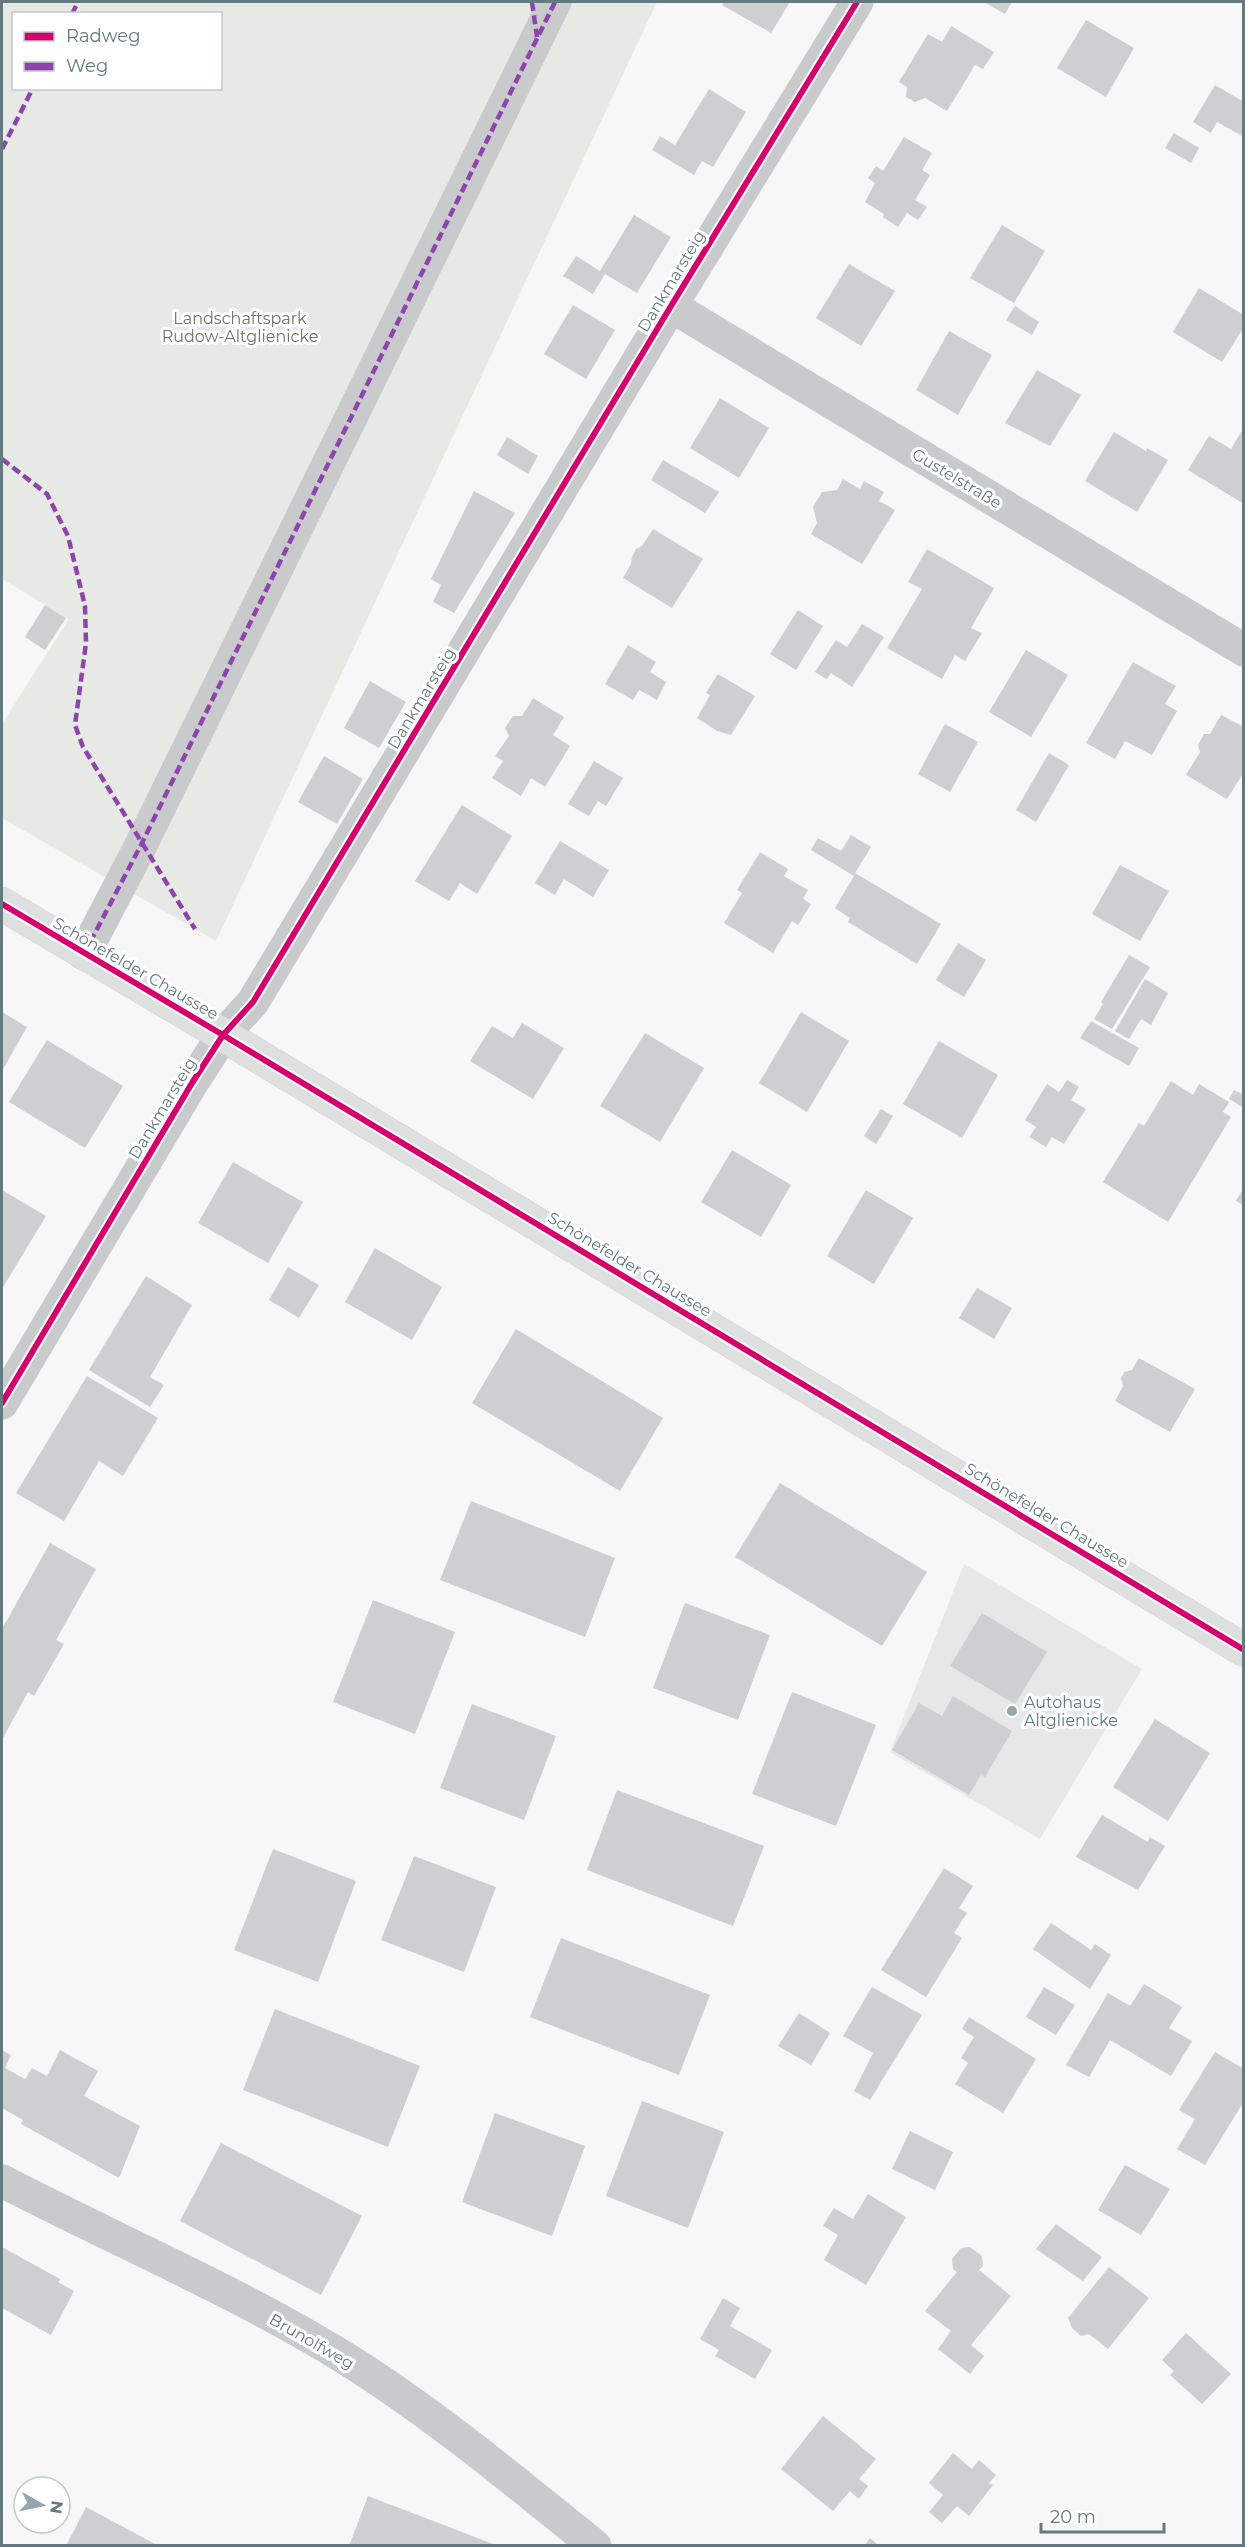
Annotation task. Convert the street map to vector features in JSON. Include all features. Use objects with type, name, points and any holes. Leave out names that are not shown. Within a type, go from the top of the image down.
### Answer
[{"type":"main road","name":"Schönefelder Chaussee","points":[[2,904],[1244,1650]]},
{"type":"street","points":[[84,954],[147,834],[555,2]]},
{"type":"street","name":"Dankmarsteig","points":[[2,1403],[192,1083],[223,1035],[253,1002],[671,306],[857,2]]},
{"type":"street","name":"Gustelstraße","points":[[671,306],[1244,650]]},
{"type":"street","name":"Brunolfweg","points":[[2,2181],[256,2308],[354,2364],[422,2409],[595,2546]]},
{"type":"shaded area","name":"Autohaus Altglienicke","points":[[964,1564],[1142,1669],[1040,1839],[890,1752]]},
{"type":"green space","name":"Landschaftspark Rudow-Altglienicke","points":[[2,2],[657,2],[216,941],[2,818],[2,724],[69,619],[2,579]]},
{"type":"building","points":[[724,2],[790,2],[771,33],[722,5]]},
{"type":"building","points":[[984,2],[1012,2],[1005,14]]},
{"type":"building","points":[[1086,20],[1134,48],[1106,97],[1057,68]]},
{"type":"building","points":[[951,26],[994,52],[983,69],[975,65],[947,111],[925,98],[915,102],[906,97],[907,87],[899,82],[928,34],[942,42]]},
{"type":"building","points":[[1215,85],[1244,102],[1244,137],[1217,122],[1211,133],[1193,122]]},
{"type":"building","points":[[709,89],[746,112],[713,167],[702,161],[694,175],[652,150],[660,136],[675,145]]},
{"type":"building","points":[[1174,133],[1199,148],[1191,163],[1165,148]]},
{"type":"building","points":[[904,137],[932,153],[922,170],[930,175],[915,200],[927,207],[918,220],[907,213],[898,227],[883,217],[884,214],[865,202],[875,183],[868,178],[876,166],[883,171]]},
{"type":"building","points":[[634,215],[671,237],[637,293],[605,274],[593,294],[563,276],[576,256],[600,271]]},
{"type":"building","points":[[1002,225],[1045,251],[1014,303],[970,278]]},
{"type":"building","points":[[849,264],[895,291],[861,346],[816,318]]},
{"type":"building","points":[[1199,288],[1244,315],[1244,327],[1222,362],[1173,332]]},
{"type":"building","points":[[573,305],[615,330],[586,379],[544,354]]},
{"type":"building","points":[[1015,306],[1039,322],[1032,335],[1006,320]]},
{"type":"building","points":[[949,331],[992,355],[958,415],[916,390]]},
{"type":"building","points":[[1037,370],[1081,395],[1050,446],[1005,423]]},
{"type":"building","points":[[720,398],[769,428],[739,478],[690,448]]},
{"type":"building","points":[[1244,427],[1244,504],[1188,470],[1209,436],[1231,449]]},
{"type":"building","points":[[1114,432],[1146,451],[1147,448],[1168,460],[1137,512],[1085,481]]},
{"type":"building","points":[[507,437],[538,456],[528,474],[497,455]]},
{"type":"building","points":[[663,460],[719,492],[705,513],[651,480]]},
{"type":"building","points":[[843,479],[860,489],[864,481],[884,492],[879,501],[895,510],[862,564],[811,534],[817,523],[813,507],[822,492],[837,490]]},
{"type":"building","points":[[474,491],[515,513],[454,613],[433,602],[441,585],[431,579]]},
{"type":"building","points":[[653,529],[703,559],[672,608],[623,578],[636,549],[642,546]]},
{"type":"building","points":[[927,549],[994,588],[971,628],[982,633],[965,661],[955,655],[942,679],[887,648],[922,589],[908,582]]},
{"type":"building","points":[[45,605],[66,618],[45,650],[25,637]]},
{"type":"building","points":[[798,610],[823,626],[796,670],[770,654]]},
{"type":"building","points":[[862,624],[884,637],[852,687],[831,673],[827,679],[815,672],[836,640],[847,647]]},
{"type":"building","points":[[628,645],[656,662],[650,672],[666,682],[657,700],[639,690],[633,700],[605,684]]},
{"type":"building","points":[[1026,650],[1068,675],[1031,737],[989,712]]},
{"type":"building","points":[[1133,662],[1176,686],[1165,704],[1177,711],[1152,755],[1125,741],[1115,759],[1086,743]]},
{"type":"building","points":[[718,674],[755,696],[731,735],[717,731],[697,718],[710,695],[706,693]]},
{"type":"building","points":[[370,681],[406,702],[379,748],[344,728]]},
{"type":"building","points":[[533,698],[564,717],[553,735],[570,746],[545,787],[531,778],[521,796],[492,778],[503,761],[495,756],[509,736],[505,728],[513,716],[522,716]]},
{"type":"building","points":[[1221,715],[1244,727],[1244,772],[1227,799],[1186,775],[1200,752],[1198,745],[1204,734],[1210,734]]},
{"type":"building","points":[[945,724],[978,742],[950,792],[918,774]]},
{"type":"building","points":[[1049,753],[1069,765],[1036,822],[1016,810]]},
{"type":"building","points":[[324,756],[363,779],[337,824],[298,802]]},
{"type":"building","points":[[594,761],[623,778],[606,806],[598,801],[589,816],[568,804]]},
{"type":"building","points":[[462,805],[512,836],[477,894],[460,883],[449,901],[415,881]]},
{"type":"building","points":[[851,835],[871,847],[855,873],[941,924],[917,964],[848,922],[850,918],[835,908],[854,876],[811,850],[818,838],[841,851]]},
{"type":"building","points":[[560,841],[609,870],[593,897],[564,879],[555,895],[535,883]]},
{"type":"building","points":[[760,852],[788,869],[784,876],[808,890],[803,899],[811,904],[798,925],[792,921],[773,953],[724,923],[742,893],[737,890]]},
{"type":"building","points":[[1120,865],[1169,891],[1140,941],[1092,914]]},
{"type":"building","points":[[958,943],[986,960],[964,997],[936,980]]},
{"type":"building","points":[[1129,955],[1150,967],[1112,1029],[1094,1019],[1103,1004],[1101,1002]]},
{"type":"building","points":[[1145,979],[1168,993],[1151,1025],[1141,1019],[1129,1039],[1115,1031]]},
{"type":"building","points":[[2,1012],[27,1027],[2,1071]]},
{"type":"building","points":[[801,1012],[849,1041],[807,1112],[759,1083]]},
{"type":"building","points":[[1091,1021],[1139,1048],[1129,1066],[1080,1038]]},
{"type":"building","points":[[522,1023],[564,1048],[533,1099],[470,1061],[492,1026],[513,1038]]},
{"type":"building","points":[[645,1033],[704,1068],[660,1142],[600,1106]]},
{"type":"building","points":[[47,1040],[123,1086],[85,1148],[9,1102]]},
{"type":"building","points":[[939,1041],[998,1075],[962,1138],[903,1104]]},
{"type":"building","points":[[1067,1080],[1079,1087],[1071,1100],[1086,1109],[1064,1144],[1052,1137],[1046,1147],[1029,1137],[1036,1127],[1025,1120],[1047,1084],[1059,1092]]},
{"type":"building","points":[[1171,1081],[1193,1095],[1199,1084],[1229,1102],[1223,1112],[1231,1117],[1168,1222],[1103,1182],[1139,1123],[1144,1126]]},
{"type":"building","points":[[1234,1090],[1244,1095],[1244,1108],[1229,1099]]},
{"type":"building","points":[[881,1109],[893,1116],[876,1144],[864,1136]]},
{"type":"building","points":[[732,1150],[791,1185],[761,1237],[701,1202]]},
{"type":"building","points":[[233,1162],[303,1202],[268,1263],[198,1223]]},
{"type":"building","points":[[1244,1187],[1244,1205],[1236,1201]]},
{"type":"building","points":[[2,1190],[46,1216],[2,1289]]},
{"type":"building","points":[[866,1190],[913,1218],[874,1284],[827,1256]]},
{"type":"building","points":[[375,1248],[442,1287],[412,1340],[345,1302]]},
{"type":"building","points":[[288,1267],[319,1285],[299,1318],[269,1300]]},
{"type":"building","points":[[146,1276],[192,1305],[150,1377],[164,1385],[150,1407],[89,1370]]},
{"type":"building","points":[[977,1288],[1012,1308],[994,1339],[959,1318]]},
{"type":"building","points":[[516,1329],[663,1418],[620,1491],[472,1403]]},
{"type":"building","points":[[1139,1358],[1195,1389],[1170,1432],[1115,1401],[1123,1386],[1121,1378],[1124,1372],[1132,1370]]},
{"type":"building","points":[[87,1376],[158,1418],[123,1476],[99,1461],[64,1521],[16,1493]]},
{"type":"building","points":[[780,1483],[927,1572],[882,1646],[735,1557]]},
{"type":"building","points":[[471,1501],[615,1558],[585,1637],[440,1580]]},
{"type":"building","points":[[50,1543],[96,1569],[56,1640],[64,1644],[34,1696],[28,1692],[2,1740],[2,1629]]},
{"type":"building","points":[[373,1600],[455,1632],[415,1734],[333,1702]]},
{"type":"building","points":[[685,1603],[770,1635],[738,1720],[653,1688]]},
{"type":"building","points":[[982,1613],[1047,1652],[1015,1704],[950,1666]]},
{"type":"building","points":[[792,1692],[876,1725],[836,1826],[752,1794]]},
{"type":"building","points":[[953,1696],[1012,1731],[985,1777],[981,1775],[969,1795],[892,1750],[919,1703],[942,1716]]},
{"type":"building","points":[[472,1704],[556,1736],[524,1820],[440,1788]]},
{"type":"building","points":[[1155,1719],[1210,1753],[1168,1821],[1113,1787]]},
{"type":"building","points":[[617,1790],[764,1846],[733,1926],[587,1870]]},
{"type":"building","points":[[1102,1815],[1148,1842],[1150,1837],[1165,1846],[1138,1890],[1076,1857]]},
{"type":"building","points":[[273,1849],[356,1881],[318,1982],[234,1950]]},
{"type":"building","points":[[414,1856],[496,1887],[464,1972],[381,1940]]},
{"type":"building","points":[[944,1868],[973,1886],[959,1908],[967,1913],[954,1933],[962,1938],[926,1997],[881,1970]]},
{"type":"building","points":[[1051,1923],[1091,1950],[1095,1944],[1111,1955],[1090,1989],[1033,1949]]},
{"type":"building","points":[[561,1938],[710,1995],[679,2075],[530,2017]]},
{"type":"building","points":[[1144,1984],[1182,2007],[1169,2028],[1192,2041],[1171,2076],[1110,2040],[1089,2077],[1066,2065],[1108,1993],[1130,2006]]},
{"type":"building","points":[[872,1987],[922,2015],[870,2100],[854,2091],[873,2053],[843,2036]]},
{"type":"building","points":[[1044,1987],[1075,2005],[1056,2035],[1026,2017]]},
{"type":"building","points":[[275,2009],[420,2066],[388,2147],[243,2090]]},
{"type":"building","points":[[799,2013],[830,2033],[811,2065],[778,2046]]},
{"type":"building","points":[[969,2017],[1036,2059],[1003,2113],[955,2084],[968,2063],[961,2058],[974,2037],[962,2029]]},
{"type":"building","points":[[2,2050],[11,2055],[5,2068],[25,2079],[32,2068],[47,2076],[60,2050],[98,2071],[84,2096],[140,2126],[119,2178],[21,2124],[23,2120],[2,2108]]},
{"type":"building","points":[[1215,2052],[1244,2069],[1244,2101],[1205,2165],[1177,2149],[1195,2119],[1179,2110]]},
{"type":"building","points":[[642,2101],[724,2132],[688,2228],[606,2196]]},
{"type":"building","points":[[495,2113],[585,2146],[552,2236],[462,2202]]},
{"type":"building","points":[[910,2131],[953,2152],[935,2190],[892,2169]]},
{"type":"building","points":[[221,2143],[362,2216],[321,2295],[180,2221]]},
{"type":"building","points":[[1125,2165],[1170,2189],[1141,2235],[1098,2210]]},
{"type":"building","points":[[868,2194],[906,2217],[866,2285],[824,2260],[838,2235],[823,2226],[834,2208],[853,2219]]},
{"type":"building","points":[[1056,2224],[1102,2257],[1083,2281],[1036,2249]]},
{"type":"building","points":[[2,2247],[60,2279],[58,2282],[74,2291],[51,2335],[2,2308]]},
{"type":"building","points":[[970,2247],[982,2256],[983,2266],[979,2270],[1011,2296],[971,2345],[984,2356],[970,2374],[938,2349],[951,2331],[925,2311],[957,2272],[953,2269],[952,2259],[961,2248]]},
{"type":"building","points":[[1109,2267],[1149,2298],[1108,2349],[1089,2334],[1081,2336],[1072,2328],[1068,2318]]},
{"type":"building","points":[[723,2298],[740,2308],[730,2326],[772,2350],[755,2379],[715,2356],[719,2350],[700,2339]]},
{"type":"building","points":[[1186,2333],[1231,2374],[1202,2404],[1170,2375],[1174,2371],[1162,2360]]},
{"type":"building","points":[[823,2416],[876,2459],[859,2479],[868,2486],[859,2499],[850,2491],[833,2511],[781,2469]]},
{"type":"building","points":[[953,2453],[972,2469],[979,2460],[996,2475],[989,2483],[993,2485],[969,2516],[957,2506],[942,2523],[929,2512],[943,2495],[929,2483]]},
{"type":"building","points":[[368,2496],[496,2545],[496,2546],[349,2546]]},
{"type":"building","points":[[86,2507],[159,2546],[66,2546]]},
{"type":"building","points":[[870,2538],[879,2546],[864,2546]]},
{"type":"marked path","points":[[73,12],[78,2]]},
{"type":"marked path","points":[[532,2],[537,37]]},
{"type":"marked path","points":[[84,954],[141,845],[555,2]]},
{"type":"marked path","points":[[2,149],[32,90]]},
{"type":"marked path","points":[[2,459],[47,494],[68,536],[85,606],[86,643],[75,725],[83,747],[195,929]]},
{"type":"cycle path","points":[[2,1403],[192,1083],[223,1035],[253,1002],[671,306],[857,2]]},
{"type":"cycle path","points":[[2,904],[1244,1650]]},
{"type":"place","name":"Autohaus Altglienicke","points":[[1012,1711]]}]
